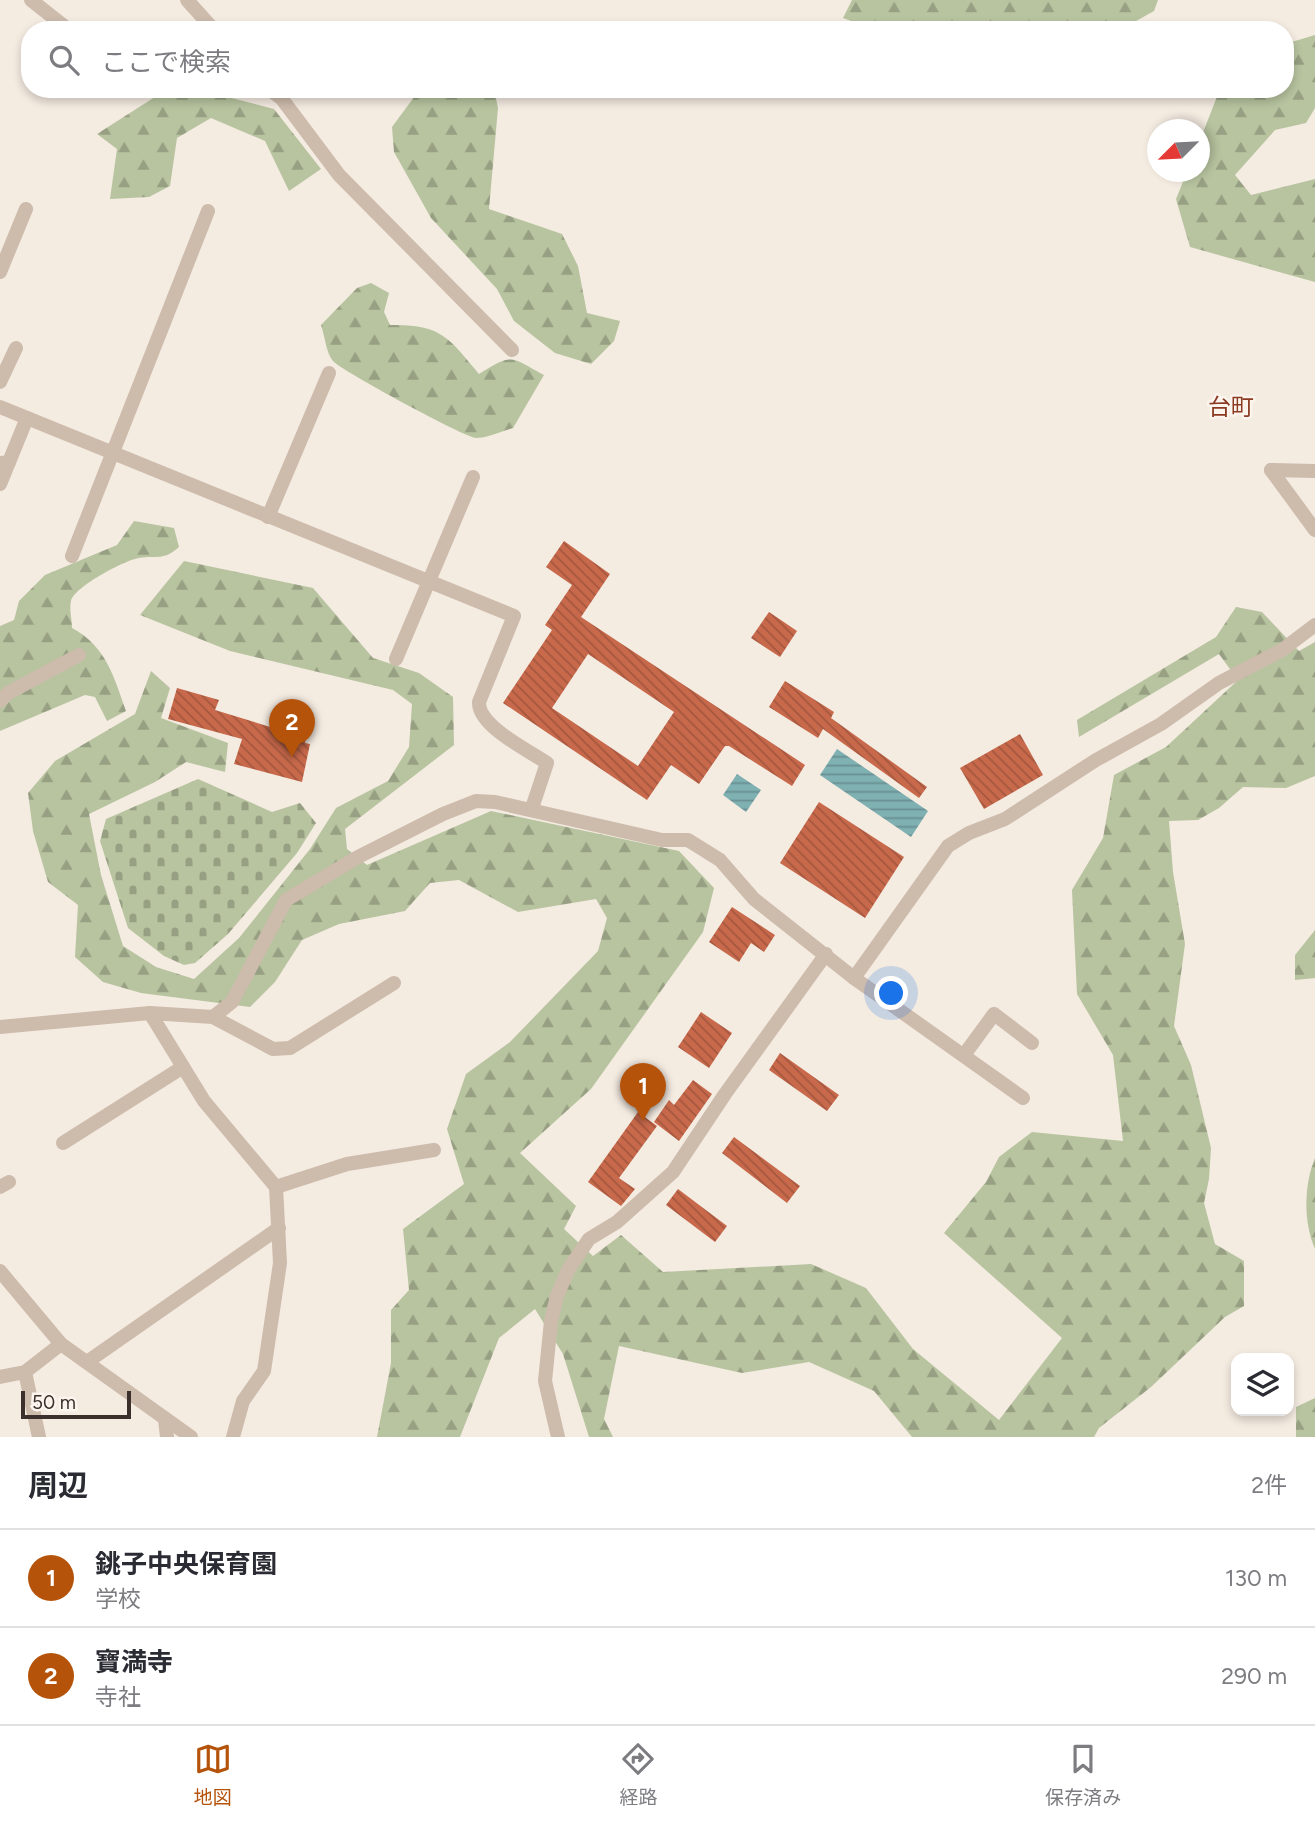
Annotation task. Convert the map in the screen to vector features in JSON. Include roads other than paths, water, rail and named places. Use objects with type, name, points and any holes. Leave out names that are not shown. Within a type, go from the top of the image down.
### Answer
[{"type":"street","points":[[31,0],[58,21]]},
{"type":"street","points":[[187,0],[206,21]]},
{"type":"street","points":[[281,98],[339,175],[512,350]]},
{"type":"street","points":[[0,272],[26,209]]},
{"type":"street","points":[[72,556],[208,211]]},
{"type":"street","points":[[0,382],[16,348]]},
{"type":"street","points":[[268,517],[329,373]]},
{"type":"street","points":[[0,407],[513,616],[478,710],[489,724],[547,763],[532,808]]},
{"type":"street","points":[[0,484],[5,463],[27,418]]},
{"type":"street","points":[[1315,471],[1271,470],[1315,530]]},
{"type":"street","points":[[396,659],[473,477]]},
{"type":"street","points":[[854,978],[948,846],[969,833],[1005,819],[1096,760],[1161,724],[1219,683],[1282,650],[1315,625]]},
{"type":"street","points":[[0,701],[79,655]]},
{"type":"street","points":[[213,1017],[232,1002],[286,900],[358,857],[476,801],[532,808],[662,840],[688,840],[720,860],[754,899],[854,978],[1023,1098]]},
{"type":"street","points":[[558,1437],[545,1381],[554,1309],[568,1270],[589,1239],[617,1222],[673,1172],[724,1094],[826,954]]},
{"type":"street","points":[[0,1027],[150,1013],[213,1017],[273,1049],[290,1048],[394,983]]},
{"type":"street","points":[[150,1013],[204,1101],[276,1187],[279,1263],[264,1371],[243,1401],[233,1437]]},
{"type":"street","points":[[964,1055],[994,1014],[1032,1043]]},
{"type":"street","points":[[64,1143],[183,1068]]},
{"type":"street","points":[[276,1187],[347,1164],[434,1150]]},
{"type":"street","points":[[86,1362],[279,1228]]},
{"type":"street","points":[[0,1271],[61,1344],[191,1437]]},
{"type":"street","points":[[0,1377],[25,1372],[61,1344]]},
{"type":"street","points":[[25,1372],[38,1437]]},
{"type":"street","points":[[165,1419],[167,1437]]},
{"type":"water","points":[[837,749],[928,811],[911,837],[820,775]]},
{"type":"water","points":[[737,774],[761,790],[746,812],[723,795]]},
{"type":"place","name":"寶満寺","points":[[292,757]]},
{"type":"place","name":"銚子中央保育園","points":[[643,1121]]},
{"type":"district","name":"台町","points":[[1231,407]]}]
